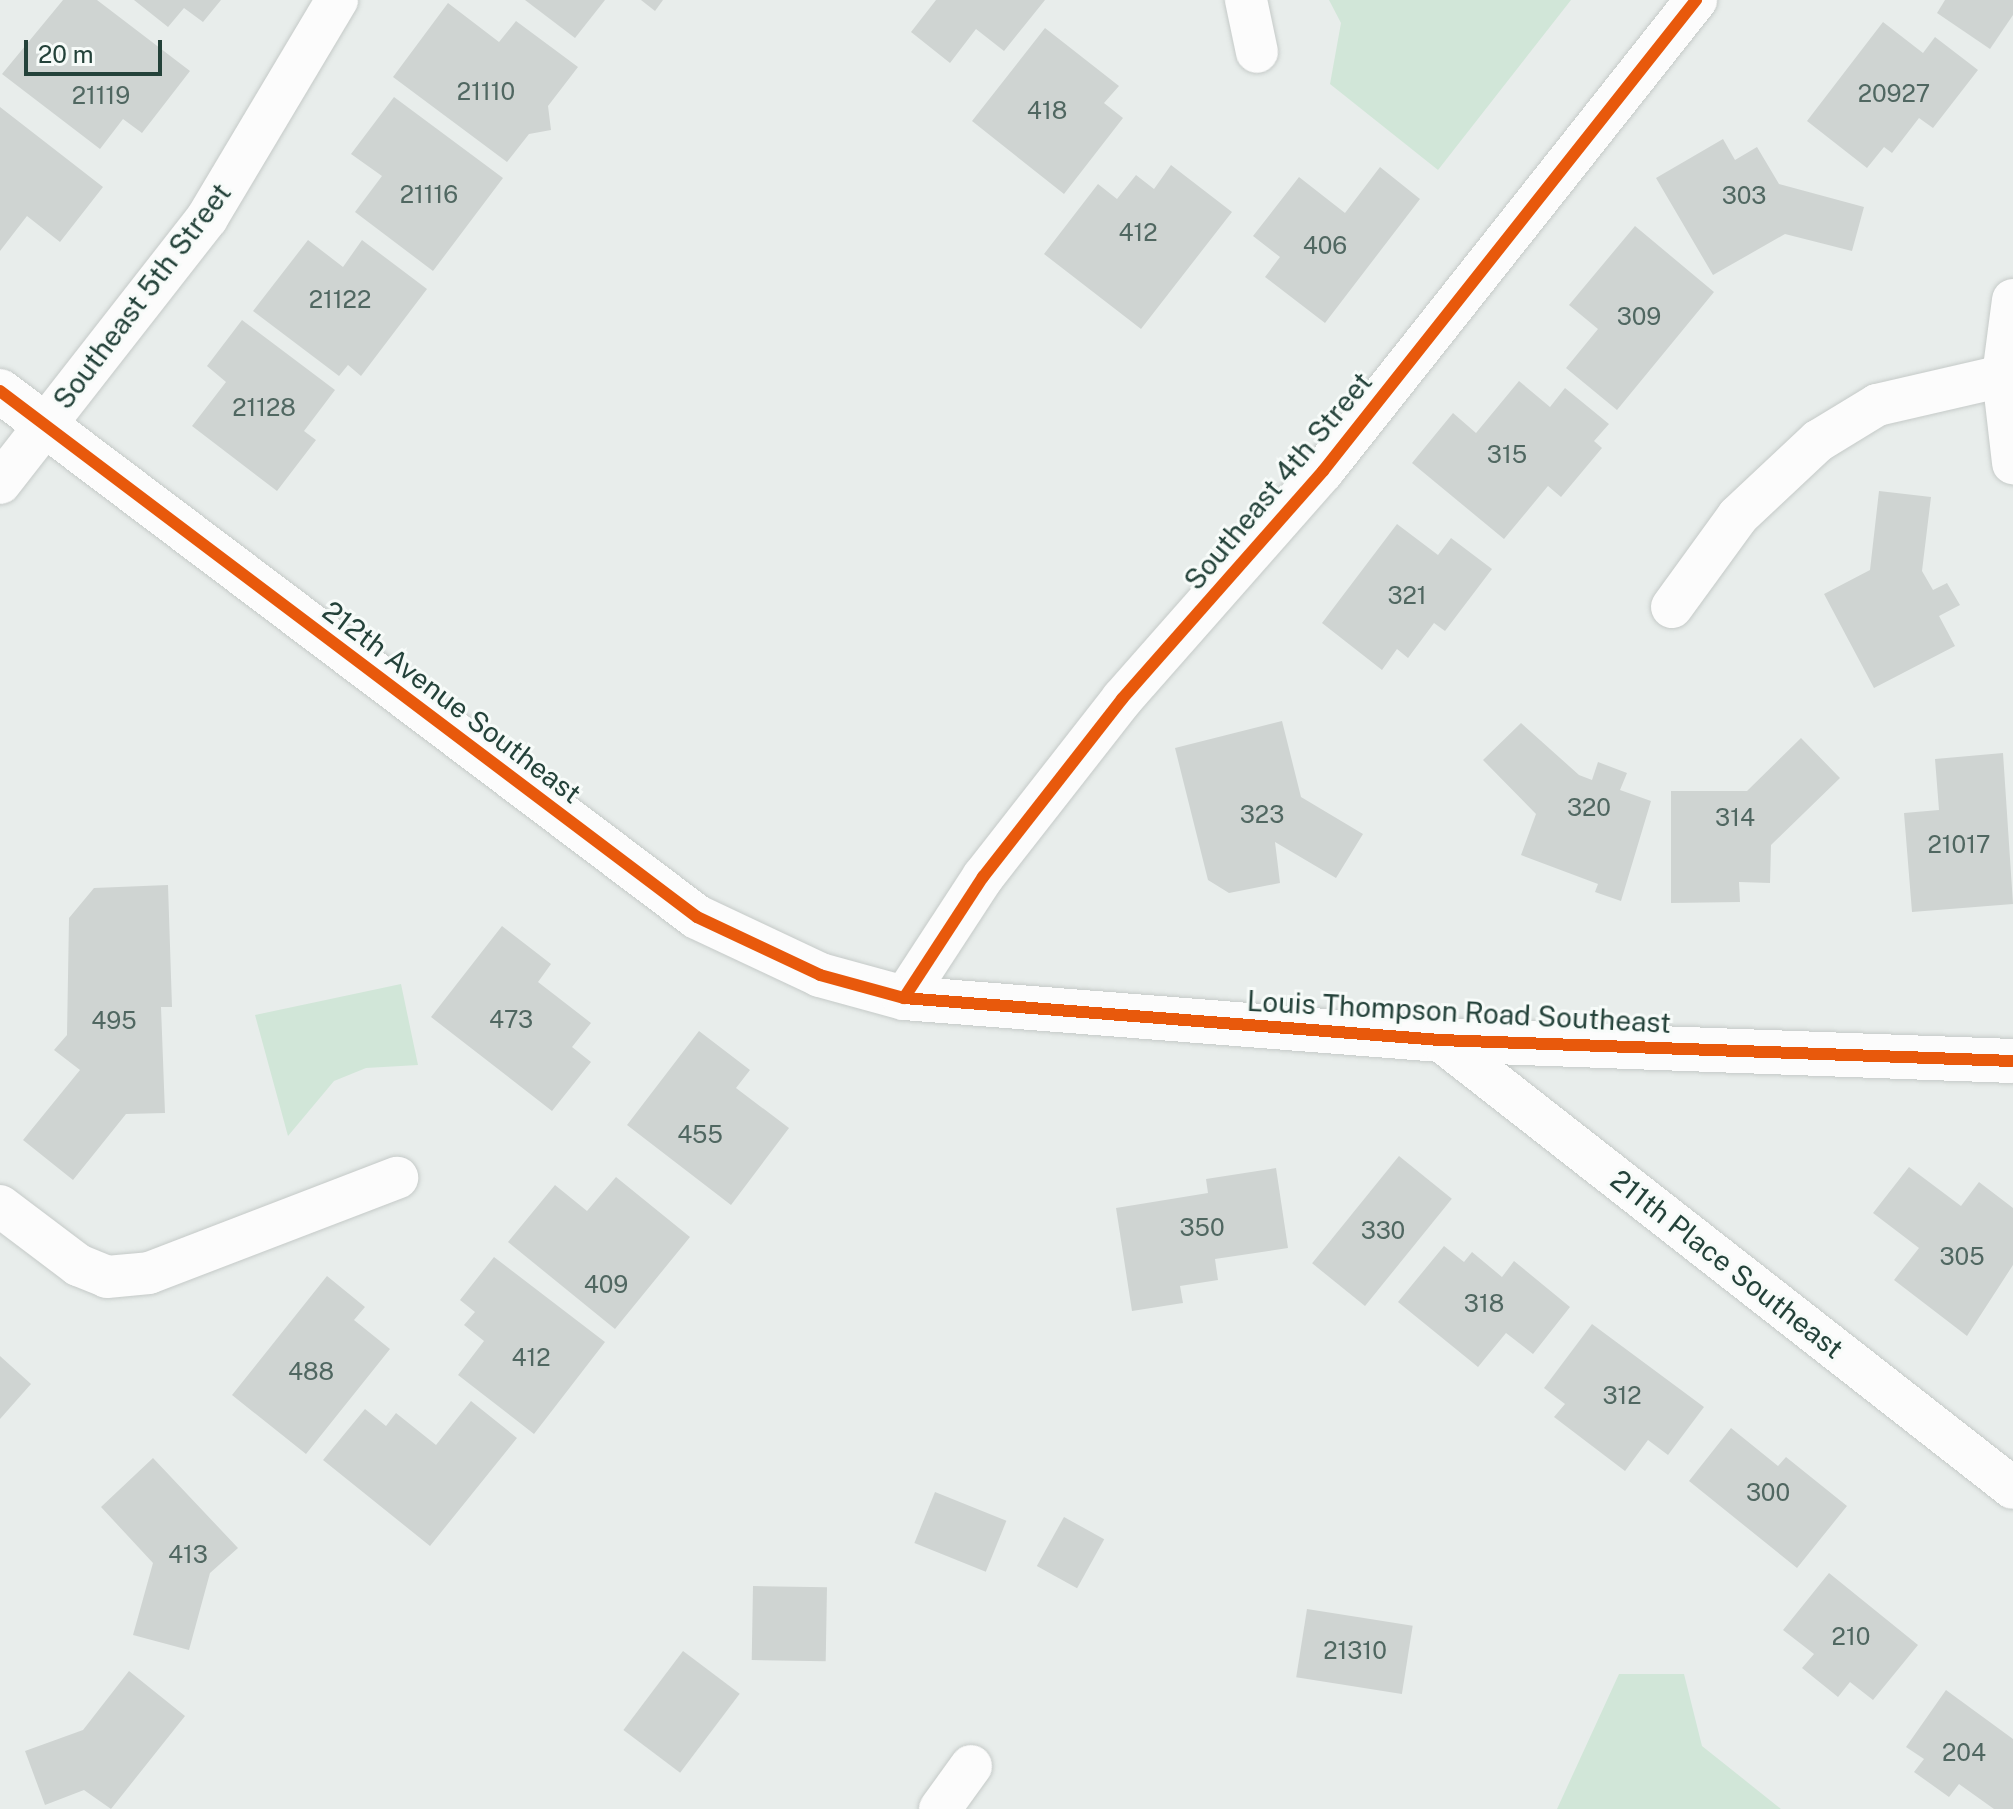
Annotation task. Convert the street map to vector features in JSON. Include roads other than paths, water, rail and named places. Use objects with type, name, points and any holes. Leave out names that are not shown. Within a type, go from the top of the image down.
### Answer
[{"type":"street","name":"Southeast 5th Street","points":[[0,483],[207,218],[337,0]]},
{"type":"street","points":[[1246,0],[1257,52]]},
{"type":"street","name":"Southeast 4th Street","points":[[904,998],[983,877],[1112,711],[1323,471],[1696,0]]},
{"type":"street","points":[[2013,300],[2003,376],[2013,463]]},
{"type":"street","points":[[1672,607],[1738,516],[1818,441],[1877,405],[2003,376]]},
{"type":"street","name":"212th Avenue Southeast","points":[[0,391],[697,917],[793,964],[904,998]]},
{"type":"street","name":"Louis Thompson Road Southeast","points":[[904,998],[1440,1040],[2013,1061]]},
{"type":"street","name":"211th Place Southeast","points":[[1440,1040],[2013,1488]]},
{"type":"street","points":[[0,1206],[78,1265],[107,1277],[149,1273],[397,1178]]},
{"type":"street","points":[[940,1809],[971,1766]]}]
